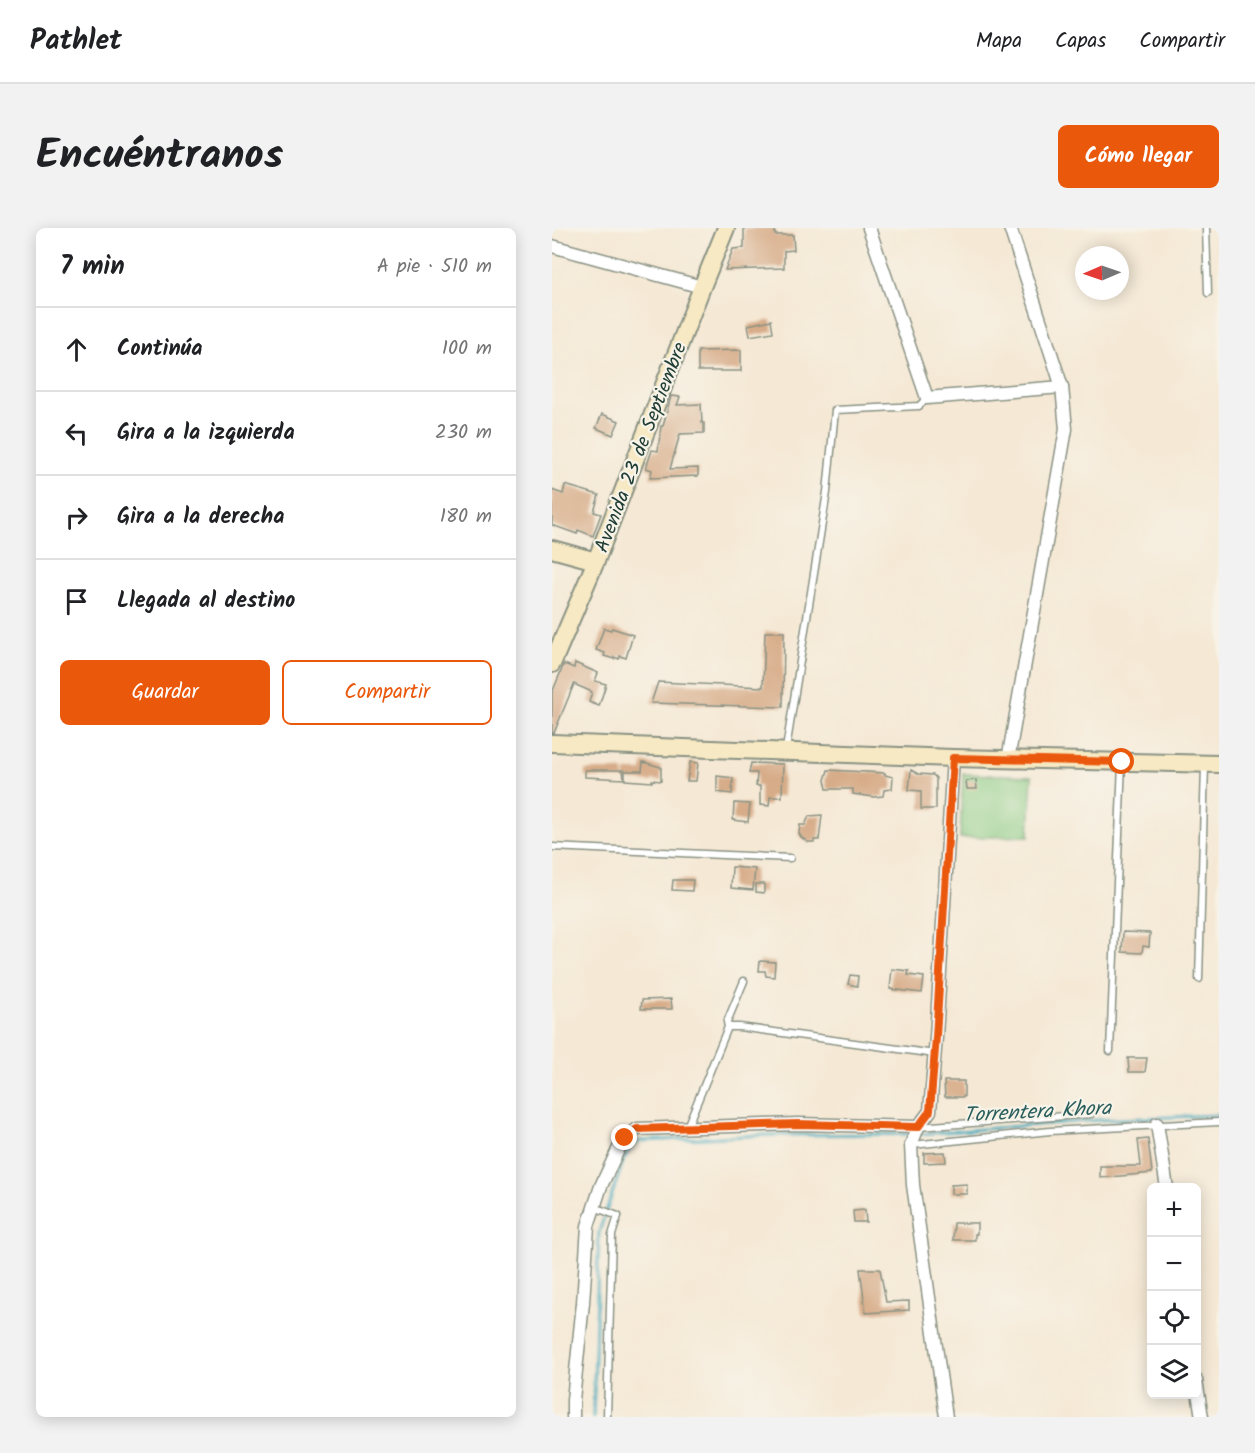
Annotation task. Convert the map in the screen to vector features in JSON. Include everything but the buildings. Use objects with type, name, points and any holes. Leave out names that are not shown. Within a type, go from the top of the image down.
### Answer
[{"type":"street","name":"Avenida 23 de Septiembre","points":[[552,664],[596,561],[726,228]]},
{"type":"street","points":[[869,228],[927,398],[1062,387]]},
{"type":"street","points":[[1008,760],[1066,429],[1062,387],[1010,228]]},
{"type":"street","points":[[552,246],[702,287]]},
{"type":"street","points":[[552,549],[596,561]]},
{"type":"street","points":[[552,743],[785,753],[1212,764]]},
{"type":"street","points":[[946,1417],[913,1185],[911,1145],[918,1127],[930,1111],[953,758]]},
{"type":"street","points":[[573,1417],[588,1226],[601,1186],[625,1138],[637,1129],[687,1127],[798,1124],[918,1127]]},
{"type":"street","points":[[1157,1124],[1166,1183]]},
{"type":"street","points":[[1200,1399],[1202,1417]]},
{"type":"lane","points":[[1206,228],[1208,293]]},
{"type":"lane","points":[[785,753],[827,492],[836,410],[919,406],[927,398]]},
{"type":"lane","points":[[1110,1051],[1122,762]]},
{"type":"lane","points":[[1199,980],[1212,764]]},
{"type":"lane","points":[[552,847],[790,858]]},
{"type":"lane","points":[[687,1127],[728,1027],[727,1022],[744,981]]},
{"type":"lane","points":[[728,1027],[935,1054]]},
{"type":"lane","points":[[918,1127],[1091,1114]]},
{"type":"lane","points":[[911,1145],[1050,1131],[1219,1122]]},
{"type":"lane","points":[[594,1207],[618,1216],[612,1234],[607,1417]]},
{"type":"green space","points":[[963,774],[1032,776],[1029,836],[960,838]]},
{"type":"waterway","name":"Torrentera Khora","points":[[919,1134],[1098,1120],[1219,1115]]},
{"type":"waterway","name":"Torrentera Khora","points":[[593,1417],[599,1232],[624,1159],[631,1147],[640,1141],[765,1135],[912,1134]]},
{"type":"route","points":[[625,1138],[637,1129],[757,1124],[918,1127],[930,1111],[953,758],[1122,762]]}]
